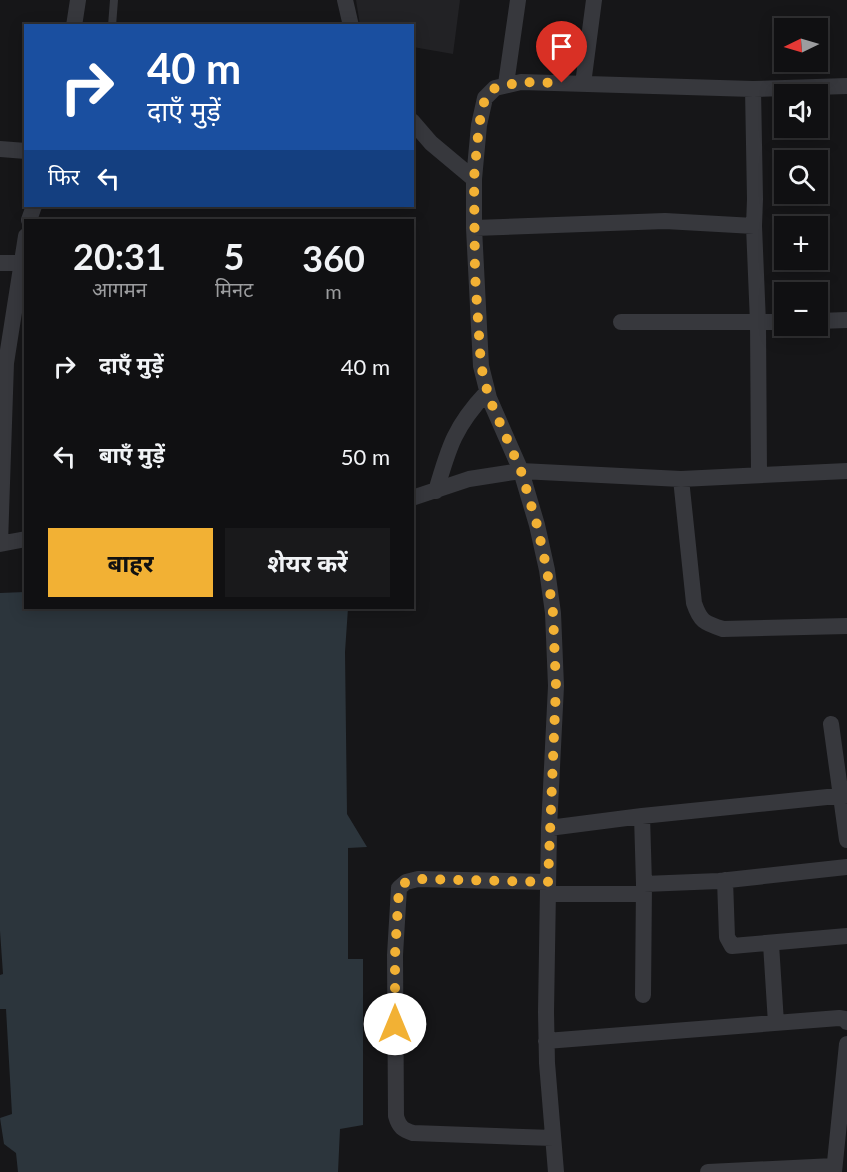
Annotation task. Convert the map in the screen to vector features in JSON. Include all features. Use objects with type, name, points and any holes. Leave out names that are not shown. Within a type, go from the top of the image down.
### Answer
[{"type":"street","points":[[74,24],[78,0]]},
{"type":"street","points":[[345,0],[351,24]]},
{"type":"street","points":[[506,84],[518,0]]},
{"type":"street","points":[[583,84],[594,0]]},
{"type":"street","points":[[556,1172],[546,1041],[549,828],[556,686],[553,613],[537,525],[521,471],[488,392],[481,366],[478,340],[474,178],[479,125],[485,98],[495,88],[521,82],[753,89],[847,86]]},
{"type":"street","points":[[753,89],[759,475]]},
{"type":"street","points":[[414,124],[431,142],[474,178]]},
{"type":"street","points":[[0,149],[24,151]]},
{"type":"street","points":[[474,228],[665,221],[754,226]]},
{"type":"street","points":[[24,245],[5,340],[0,544],[24,538]]},
{"type":"street","points":[[0,262],[20,262]]},
{"type":"street","points":[[828,321],[847,320]]},
{"type":"street","points":[[621,322],[774,322]]},
{"type":"street","points":[[436,490],[449,446],[460,424],[488,392]]},
{"type":"street","points":[[414,497],[469,479],[521,471],[681,479],[847,471]]},
{"type":"street","points":[[681,479],[694,603],[698,615],[706,624],[723,628],[847,626]]},
{"type":"street","points":[[831,724],[844,795],[847,840]]},
{"type":"street","points":[[549,828],[844,795]]},
{"type":"street","points":[[642,816],[643,995]]},
{"type":"street","points":[[553,1138],[413,1133],[404,1130],[399,1125],[396,1116],[395,955],[399,888],[406,882],[418,879],[548,888],[644,889],[847,867]]},
{"type":"street","points":[[725,880],[729,944],[736,947],[847,936]]},
{"type":"street","points":[[771,944],[776,1023]]},
{"type":"street","points":[[546,1041],[839,1018],[847,1022]]},
{"type":"street","points":[[708,1172],[834,1169],[847,1044]]},
{"type":"lane","points":[[112,24],[114,0]]},
{"type":"shaded area","points":[[356,0],[460,0],[453,54],[414,47],[414,24],[360,24]]},
{"type":"shaded area","points":[[24,592],[24,609],[348,609],[345,652],[347,814],[367,847],[348,848],[348,959],[363,959],[363,1125],[340,1129],[338,1172],[18,1172],[16,1153],[4,1144],[0,1118],[12,1114],[6,1009],[0,1009],[0,975],[3,974],[0,931],[0,593]]},
{"type":"route","points":[[395,1024],[395,955],[399,888],[406,882],[418,879],[548,882],[556,686],[553,613],[537,525],[521,471],[489,398],[481,366],[475,274],[474,178],[479,125],[485,98],[495,88],[506,84],[562,83]]}]
